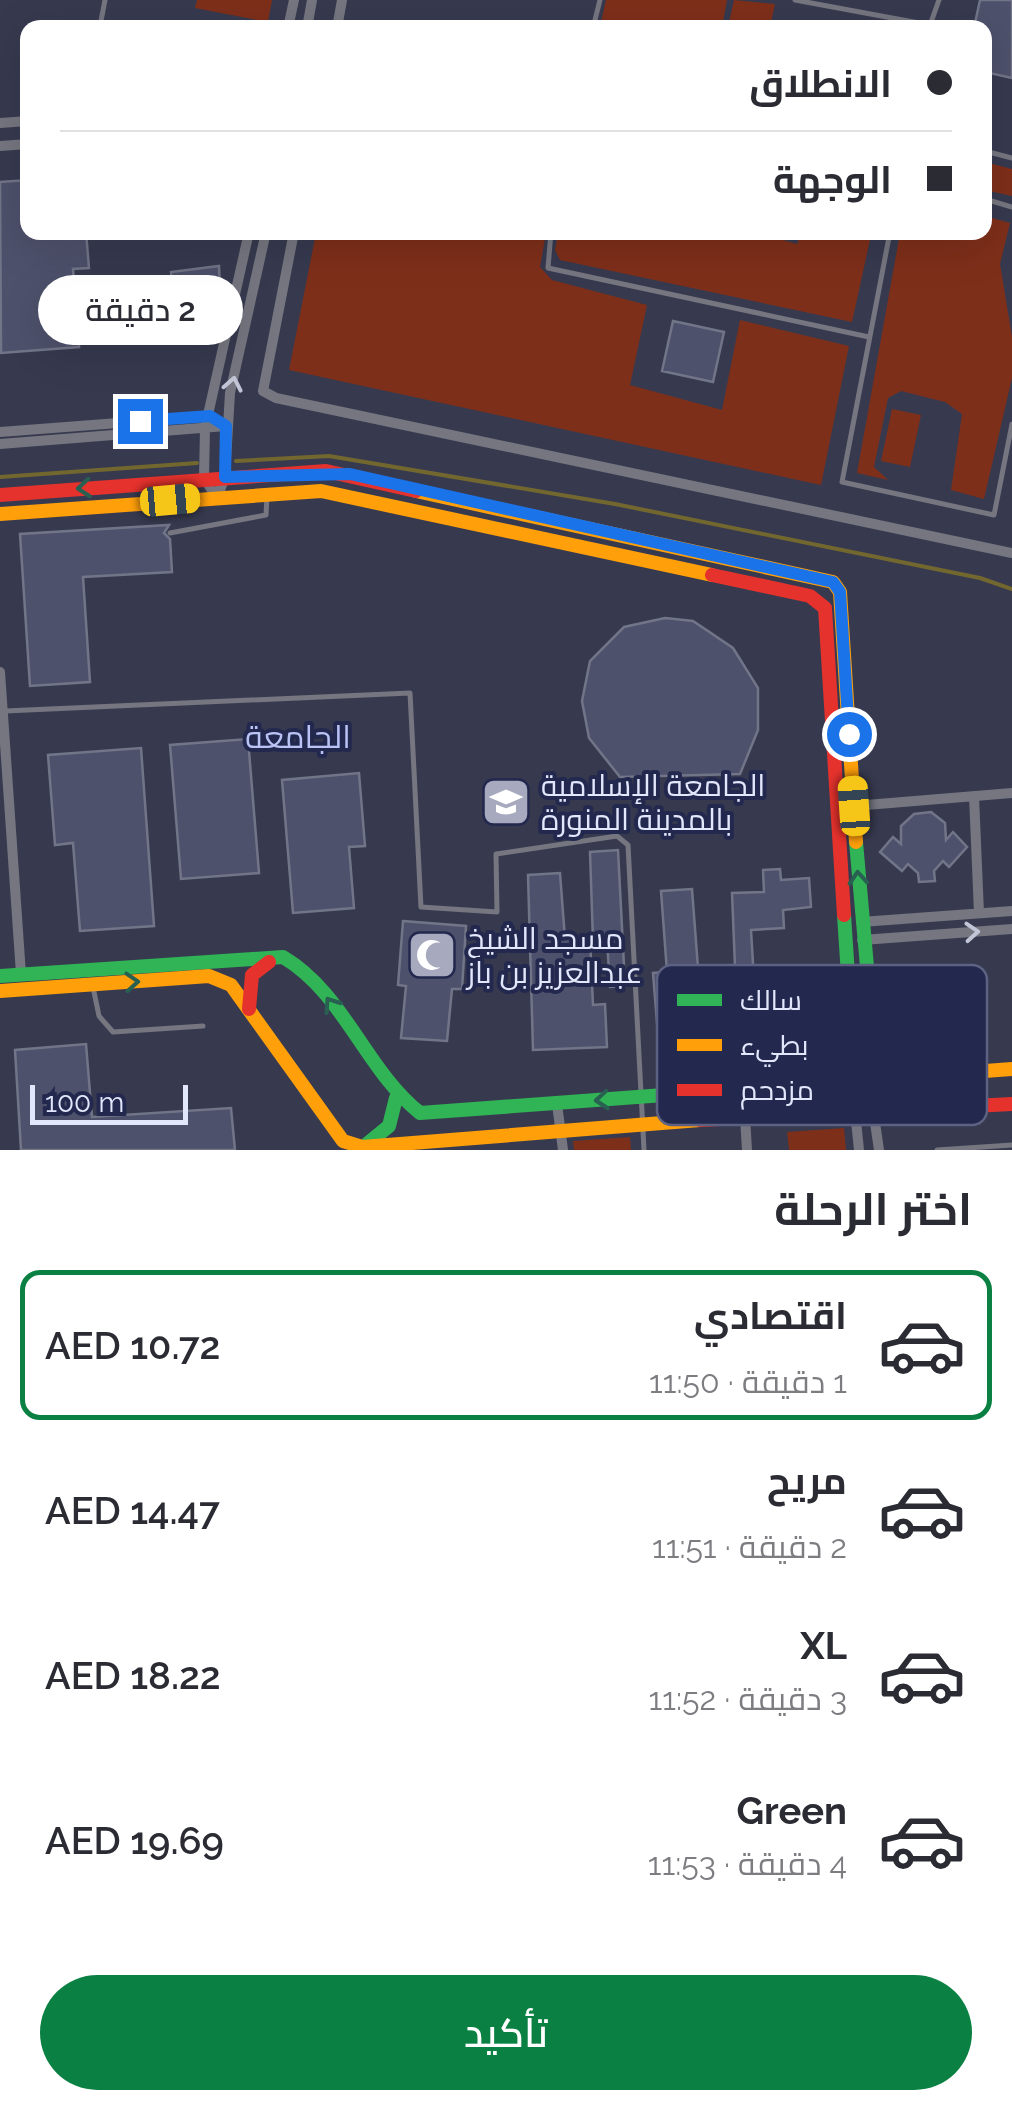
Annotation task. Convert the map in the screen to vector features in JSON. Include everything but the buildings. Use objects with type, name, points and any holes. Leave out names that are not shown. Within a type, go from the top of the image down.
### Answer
[{"type":"main road","points":[[0,495],[204,478],[350,474],[833,582],[840,592],[865,965]]},
{"type":"main road","points":[[0,514],[267,494],[349,494],[810,596],[825,608],[848,965]]},
{"type":"main road","points":[[0,976],[284,957],[309,970],[396,1098],[420,1112],[657,1096]]},
{"type":"main road","points":[[248,1009],[247,982],[257,966],[284,957]]},
{"type":"main road","points":[[0,991],[209,976],[231,985],[343,1141],[362,1147],[657,1122]]},
{"type":"main road","points":[[987,1070],[1012,1068]]},
{"type":"main road","points":[[362,1147],[380,1139],[390,1128],[396,1098]]},
{"type":"main road","points":[[987,1105],[1012,1104]]},
{"type":"main road","points":[[496,1108],[498,1136]]},
{"type":"street","points":[[217,498],[204,478],[205,428],[247,240]]},
{"type":"street","points":[[217,498],[225,477],[226,426],[264,240]]},
{"type":"street","points":[[292,240],[264,378],[263,391],[276,398],[1012,553]]},
{"type":"street","points":[[0,432],[210,416],[226,426]]},
{"type":"street","points":[[0,444],[226,426]]},
{"type":"street","points":[[0,672],[22,974]]},
{"type":"street","points":[[854,806],[1012,793]]},
{"type":"street","points":[[974,796],[979,913]]},
{"type":"street","points":[[861,922],[1012,910]]},
{"type":"street","points":[[862,940],[1012,929]]},
{"type":"street","points":[[557,1104],[562,1150]]},
{"type":"street","points":[[745,1125],[747,1150]]},
{"type":"street","points":[[856,1125],[859,1150]]},
{"type":"street","points":[[875,1125],[879,1150]]},
{"type":"lane","points":[[795,0],[898,20]]},
{"type":"lane","points":[[551,240],[548,268],[869,337]]},
{"type":"lane","points":[[888,240],[842,482],[994,514],[1012,424]]},
{"type":"lane","points":[[170,533],[266,515],[267,494]]},
{"type":"lane","points":[[2,711],[410,692],[421,907],[497,912],[496,854],[617,836],[628,845],[644,1150]]},
{"type":"lane","points":[[93,984],[99,1016],[113,1032],[203,1026]]},
{"type":"lane","points":[[937,1150],[1012,1145]]},
{"type":"shaded area","points":[[197,0],[272,0],[268,20],[195,8]]},
{"type":"shaded area","points":[[606,0],[727,0],[723,20],[602,20]]},
{"type":"shaded area","points":[[734,0],[775,4],[772,20],[730,20]]},
{"type":"shaded area","points":[[992,164],[1012,169],[1012,196],[992,192]]},
{"type":"shaded area","points":[[992,218],[1010,223],[1000,264],[1012,337],[1012,378],[984,499],[951,490],[962,414],[945,402],[901,391],[888,398],[874,467],[888,480],[857,473],[899,240],[992,240]]},
{"type":"shaded area","points":[[315,240],[545,240],[540,267],[552,280],[647,305],[630,385],[722,410],[740,320],[849,346],[821,485],[289,370]]},
{"type":"shaded area","points":[[557,240],[783,240],[797,244],[798,240],[870,240],[852,322],[560,260],[555,250]]},
{"type":"shaded area","points":[[892,409],[921,415],[910,467],[881,461]]},
{"type":"shaded area","points":[[844,1128],[846,1150],[789,1150],[787,1132]]},
{"type":"shaded area","points":[[630,1137],[631,1150],[574,1150],[573,1141]]},
{"type":"waterway","points":[[236,461],[329,456],[615,504],[980,578],[1012,589]]},
{"type":"waterway","points":[[0,477],[197,463]]},
{"type":"traffic: fast","points":[[856,842],[867,965]]},
{"type":"traffic: fast","points":[[844,915],[847,965]]},
{"type":"traffic: fast","points":[[0,976],[283,957],[322,990],[384,1075],[420,1113],[657,1096]]},
{"type":"traffic: fast","points":[[367,1144],[389,1126],[396,1098]]},
{"type":"traffic: slow","points":[[0,514],[321,491],[712,575]]},
{"type":"traffic: slow","points":[[416,491],[833,582],[840,592],[856,842]]},
{"type":"traffic: slow","points":[[0,991],[209,976],[231,985],[343,1141],[362,1147],[657,1123]]},
{"type":"traffic: slow","points":[[987,1071],[1012,1069]]},
{"type":"traffic: jam","points":[[0,495],[326,471],[416,491]]},
{"type":"traffic: jam","points":[[712,575],[810,596],[825,608],[844,915]]},
{"type":"traffic: jam","points":[[249,1009],[252,975],[269,962]]},
{"type":"traffic: jam","points":[[987,1105],[1012,1104]]},
{"type":"place","name":"الجامعة الإسلامية بالمدينة المنورة","points":[[506,802]]},
{"type":"place","name":"مسجد الشيخ عبدالعزيز بن باز","points":[[432,955]]},
{"type":"district","name":"الجامعة","points":[[298,736]]},
{"type":"route","points":[[140,421],[210,416],[226,426],[225,477],[350,474],[833,582],[840,592],[849,734]]}]
